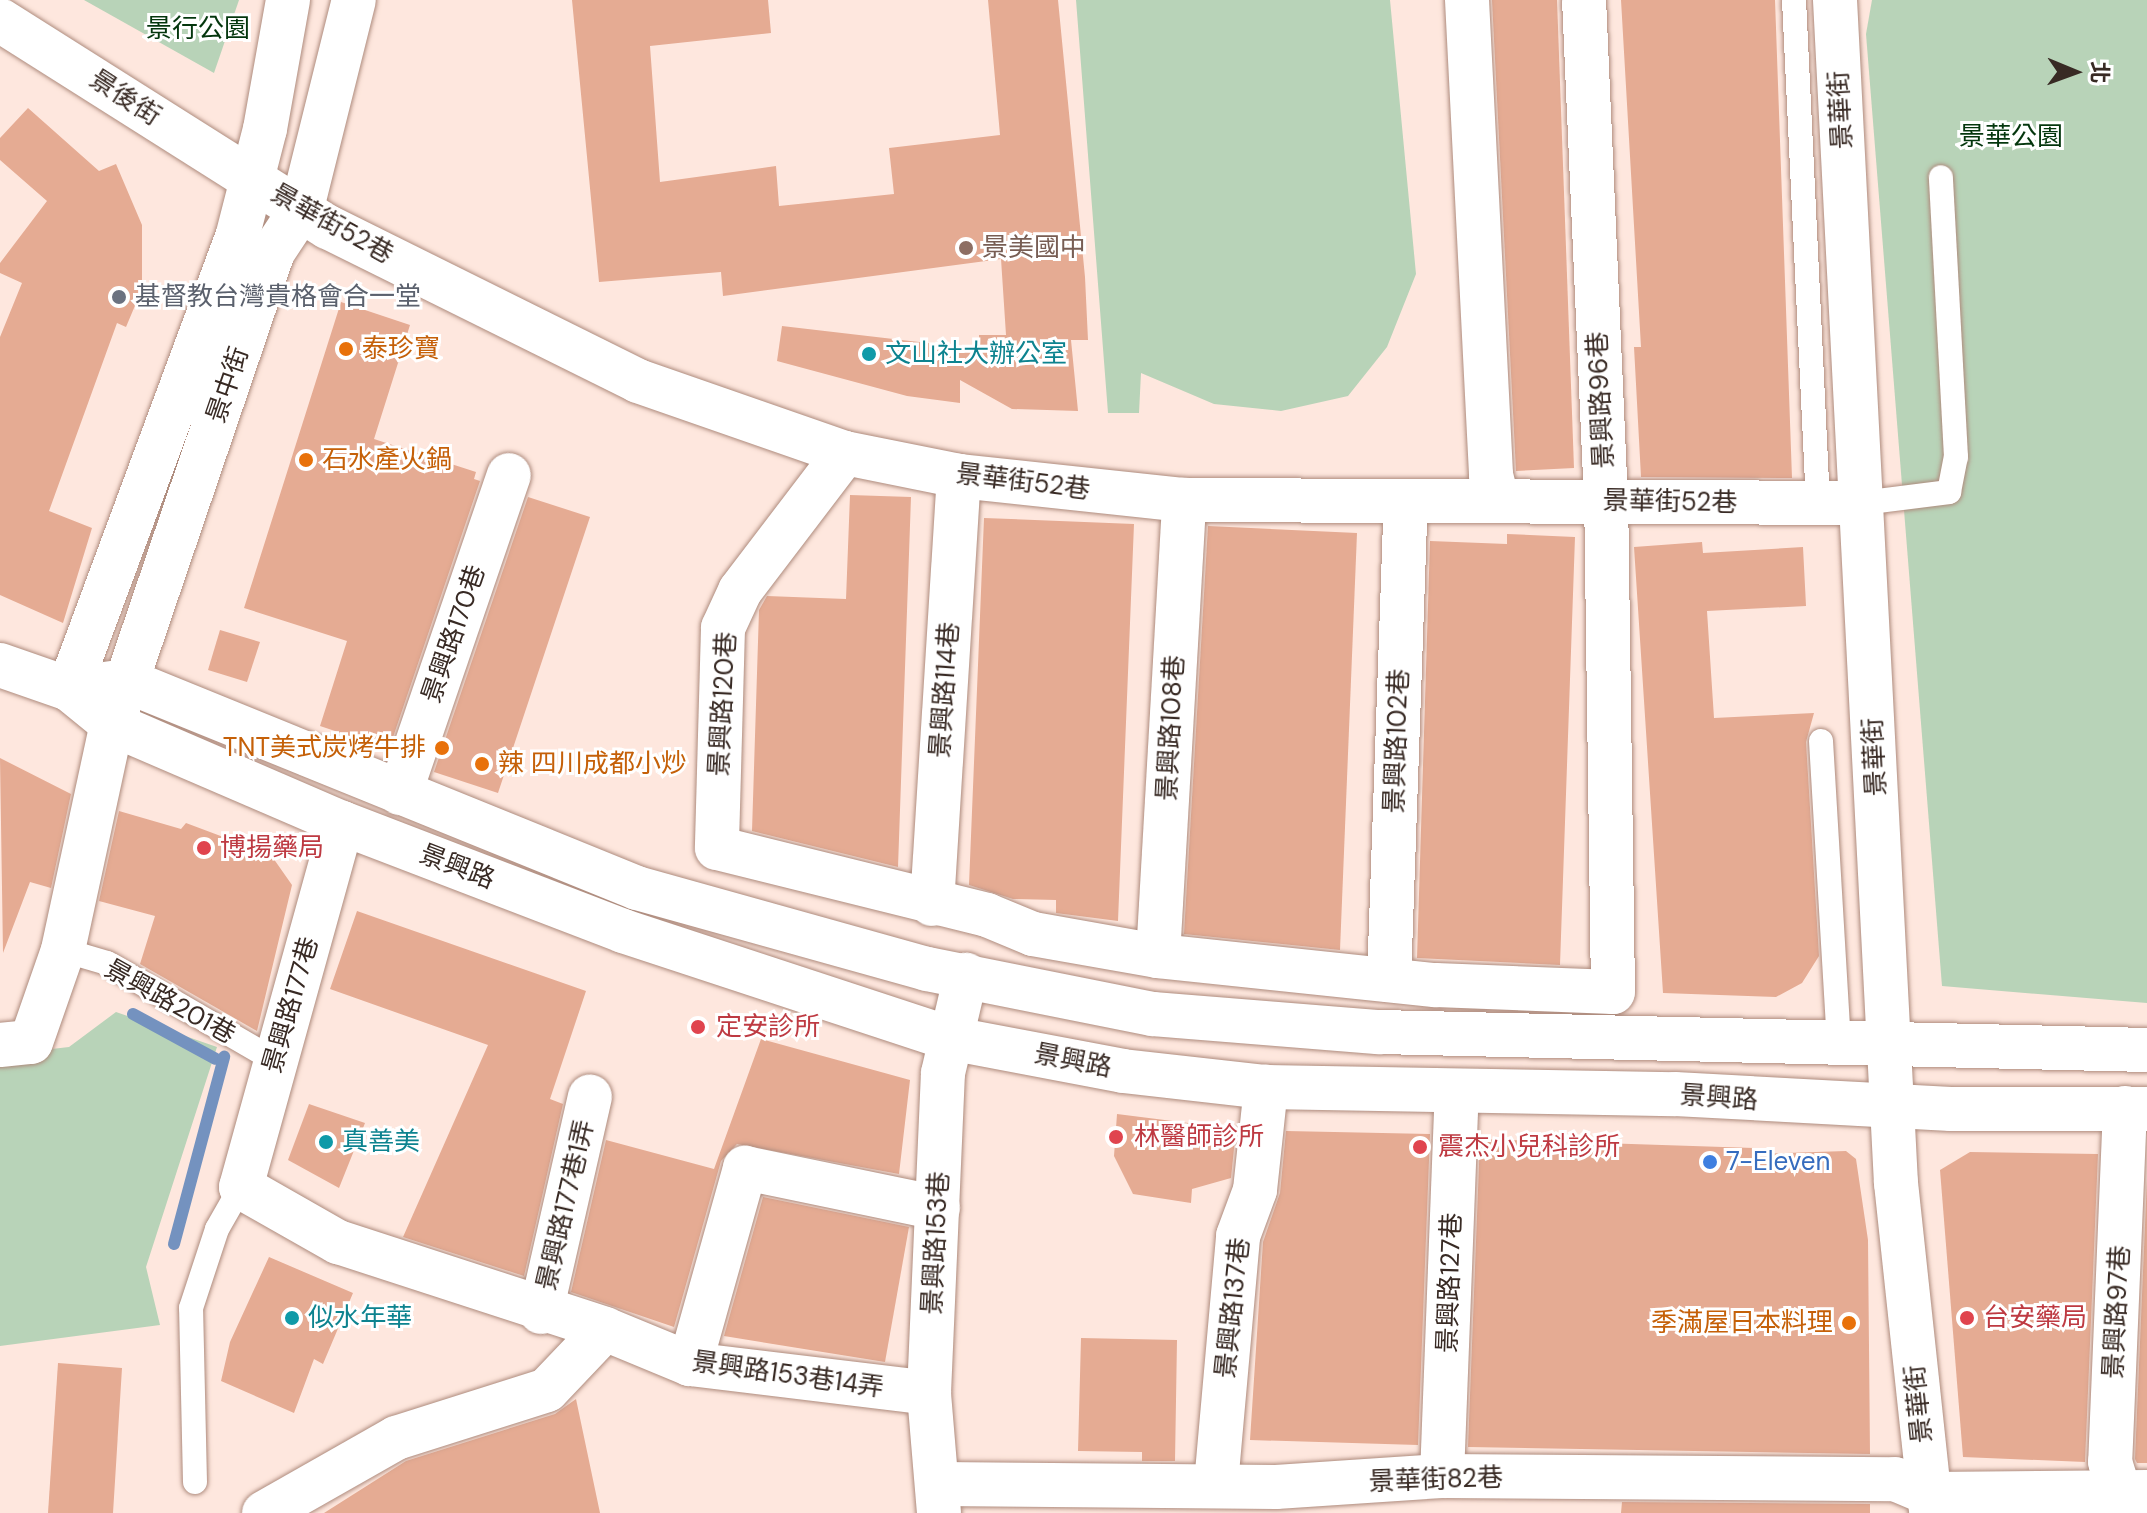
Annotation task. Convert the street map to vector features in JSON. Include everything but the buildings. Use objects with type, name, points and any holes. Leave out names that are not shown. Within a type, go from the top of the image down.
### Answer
[{"type":"street","name":"景中街","points":[[69,689],[238,234],[249,178],[265,129],[288,0]]},
{"type":"street","name":"景中街","points":[[112,724],[273,252],[302,208],[354,0]]},
{"type":"street","points":[[1467,0],[1491,475],[1497,499]]},
{"type":"street","name":"景興路96巷","points":[[1389,980],[1613,992],[1606,501],[1584,0]]},
{"type":"street","name":"景華街","points":[[1835,0],[1893,1105],[1930,1504]]},
{"type":"street","name":"景後街","points":[[0,20],[249,178]]},
{"type":"street","name":"景華街52巷","points":[[249,178],[638,381],[845,453],[959,476],[1184,500],[1862,503]]},
{"type":"street","name":"景興路120巷","points":[[845,453],[740,591],[723,628],[717,848],[932,904]]},
{"type":"street","name":"景興路170巷","points":[[400,793],[509,475]]},
{"type":"street","name":"景興路114巷","points":[[932,904],[959,476]]},
{"type":"street","name":"景興路108巷","points":[[1158,956],[1184,500]]},
{"type":"street","name":"景興路102巷","points":[[1389,980],[1406,501]]},
{"type":"street","name":"景興路","points":[[0,665],[69,689],[112,724],[342,823],[623,931],[949,1038],[1123,1071],[1266,1087],[1893,1105],[2136,1108]]},
{"type":"street","name":"景興路","points":[[69,689],[127,681],[637,888],[966,975],[1153,1014],[1379,1032],[1839,1040],[2147,1050]]},
{"type":"street","points":[[0,1045],[31,1042],[63,950],[112,724]]},
{"type":"street","name":"景興路177巷","points":[[241,1187],[342,823]]},
{"type":"street","points":[[932,904],[987,915],[1033,934],[1158,956],[1389,980]]},
{"type":"street","name":"景興路153巷","points":[[939,1498],[929,1393],[938,1208],[949,1038],[966,975]]},
{"type":"street","name":"景興路137巷","points":[[1216,1484],[1238,1236],[1255,1190],[1266,1087]]},
{"type":"street","name":"景興路127巷","points":[[1442,1476],[1457,1091]]},
{"type":"street","name":"景興路177巷1弄","points":[[541,1312],[590,1097]]},
{"type":"street","name":"景興路97巷","points":[[2130,1499],[2110,1462],[2136,1108]]},
{"type":"street","points":[[690,1364],[745,1168],[938,1208]]},
{"type":"street","points":[[241,1187],[338,1242],[541,1312]]},
{"type":"street","name":"景興路153巷14弄","points":[[541,1312],[605,1329],[690,1364],[929,1393]]},
{"type":"street","points":[[264,1513],[396,1438],[547,1390],[605,1329]]},
{"type":"street","name":"景華街82巷","points":[[939,1498],[1216,1484],[1276,1500],[1442,1476],[1560,1495],[1895,1479],[1930,1504]]},
{"type":"street","points":[[1930,1504],[2130,1499]]},
{"type":"lane","points":[[1794,0],[1818,504]]},
{"type":"lane","points":[[1862,503],[1949,492],[1956,457],[1941,177]]},
{"type":"lane","points":[[1821,741],[1839,1040]]},
{"type":"lane","name":"景興路201巷","points":[[63,950],[107,963],[274,1060]]},
{"type":"lane","name":"景興路177巷","points":[[195,1482],[191,1308],[217,1229],[241,1187]]},
{"type":"green space","name":"景行公園","points":[[84,0],[239,0],[214,73]]},
{"type":"green space","points":[[1076,0],[1390,0],[1416,274],[1387,347],[1348,396],[1281,411],[1214,404],[1141,373],[1139,413],[1108,413]]},
{"type":"green space","name":"景華公園","points":[[1872,0],[2147,0],[2147,1003],[1942,986],[1866,34]]},
{"type":"green space","points":[[116,1012],[217,1047],[146,1267],[160,1325],[0,1346],[0,1055],[69,1047]]},
{"type":"waterway","points":[[133,1014],[216,1059]]},
{"type":"waterway","points":[[174,1244],[224,1057]]},
{"type":"place","name":"景美國中","points":[[966,248]]},
{"type":"place","name":"基督教台灣貴格會合一堂","points":[[119,297]]},
{"type":"place","name":"泰珍寶","points":[[346,349]]},
{"type":"place","name":"文山社大辦公室","points":[[869,354]]},
{"type":"place","name":"石水產火鍋","points":[[306,460]]},
{"type":"place","name":"TNT美式炭烤牛排","points":[[442,748]]},
{"type":"place","name":"辣 四川成都小炒","points":[[482,764]]},
{"type":"place","name":"博揚藥局","points":[[204,848]]},
{"type":"place","name":"定安診所","points":[[698,1027]]},
{"type":"place","name":"林醫師診所","points":[[1116,1137]]},
{"type":"place","name":"真善美","points":[[326,1142]]},
{"type":"place","name":"震杰小兒科診所","points":[[1420,1147]]},
{"type":"place","name":"7-Eleven","points":[[1710,1162]]},
{"type":"place","name":"似水年華","points":[[292,1318]]},
{"type":"place","name":"台安藥局","points":[[1967,1318]]},
{"type":"place","name":"季滿屋日本料理","points":[[1849,1323]]}]
